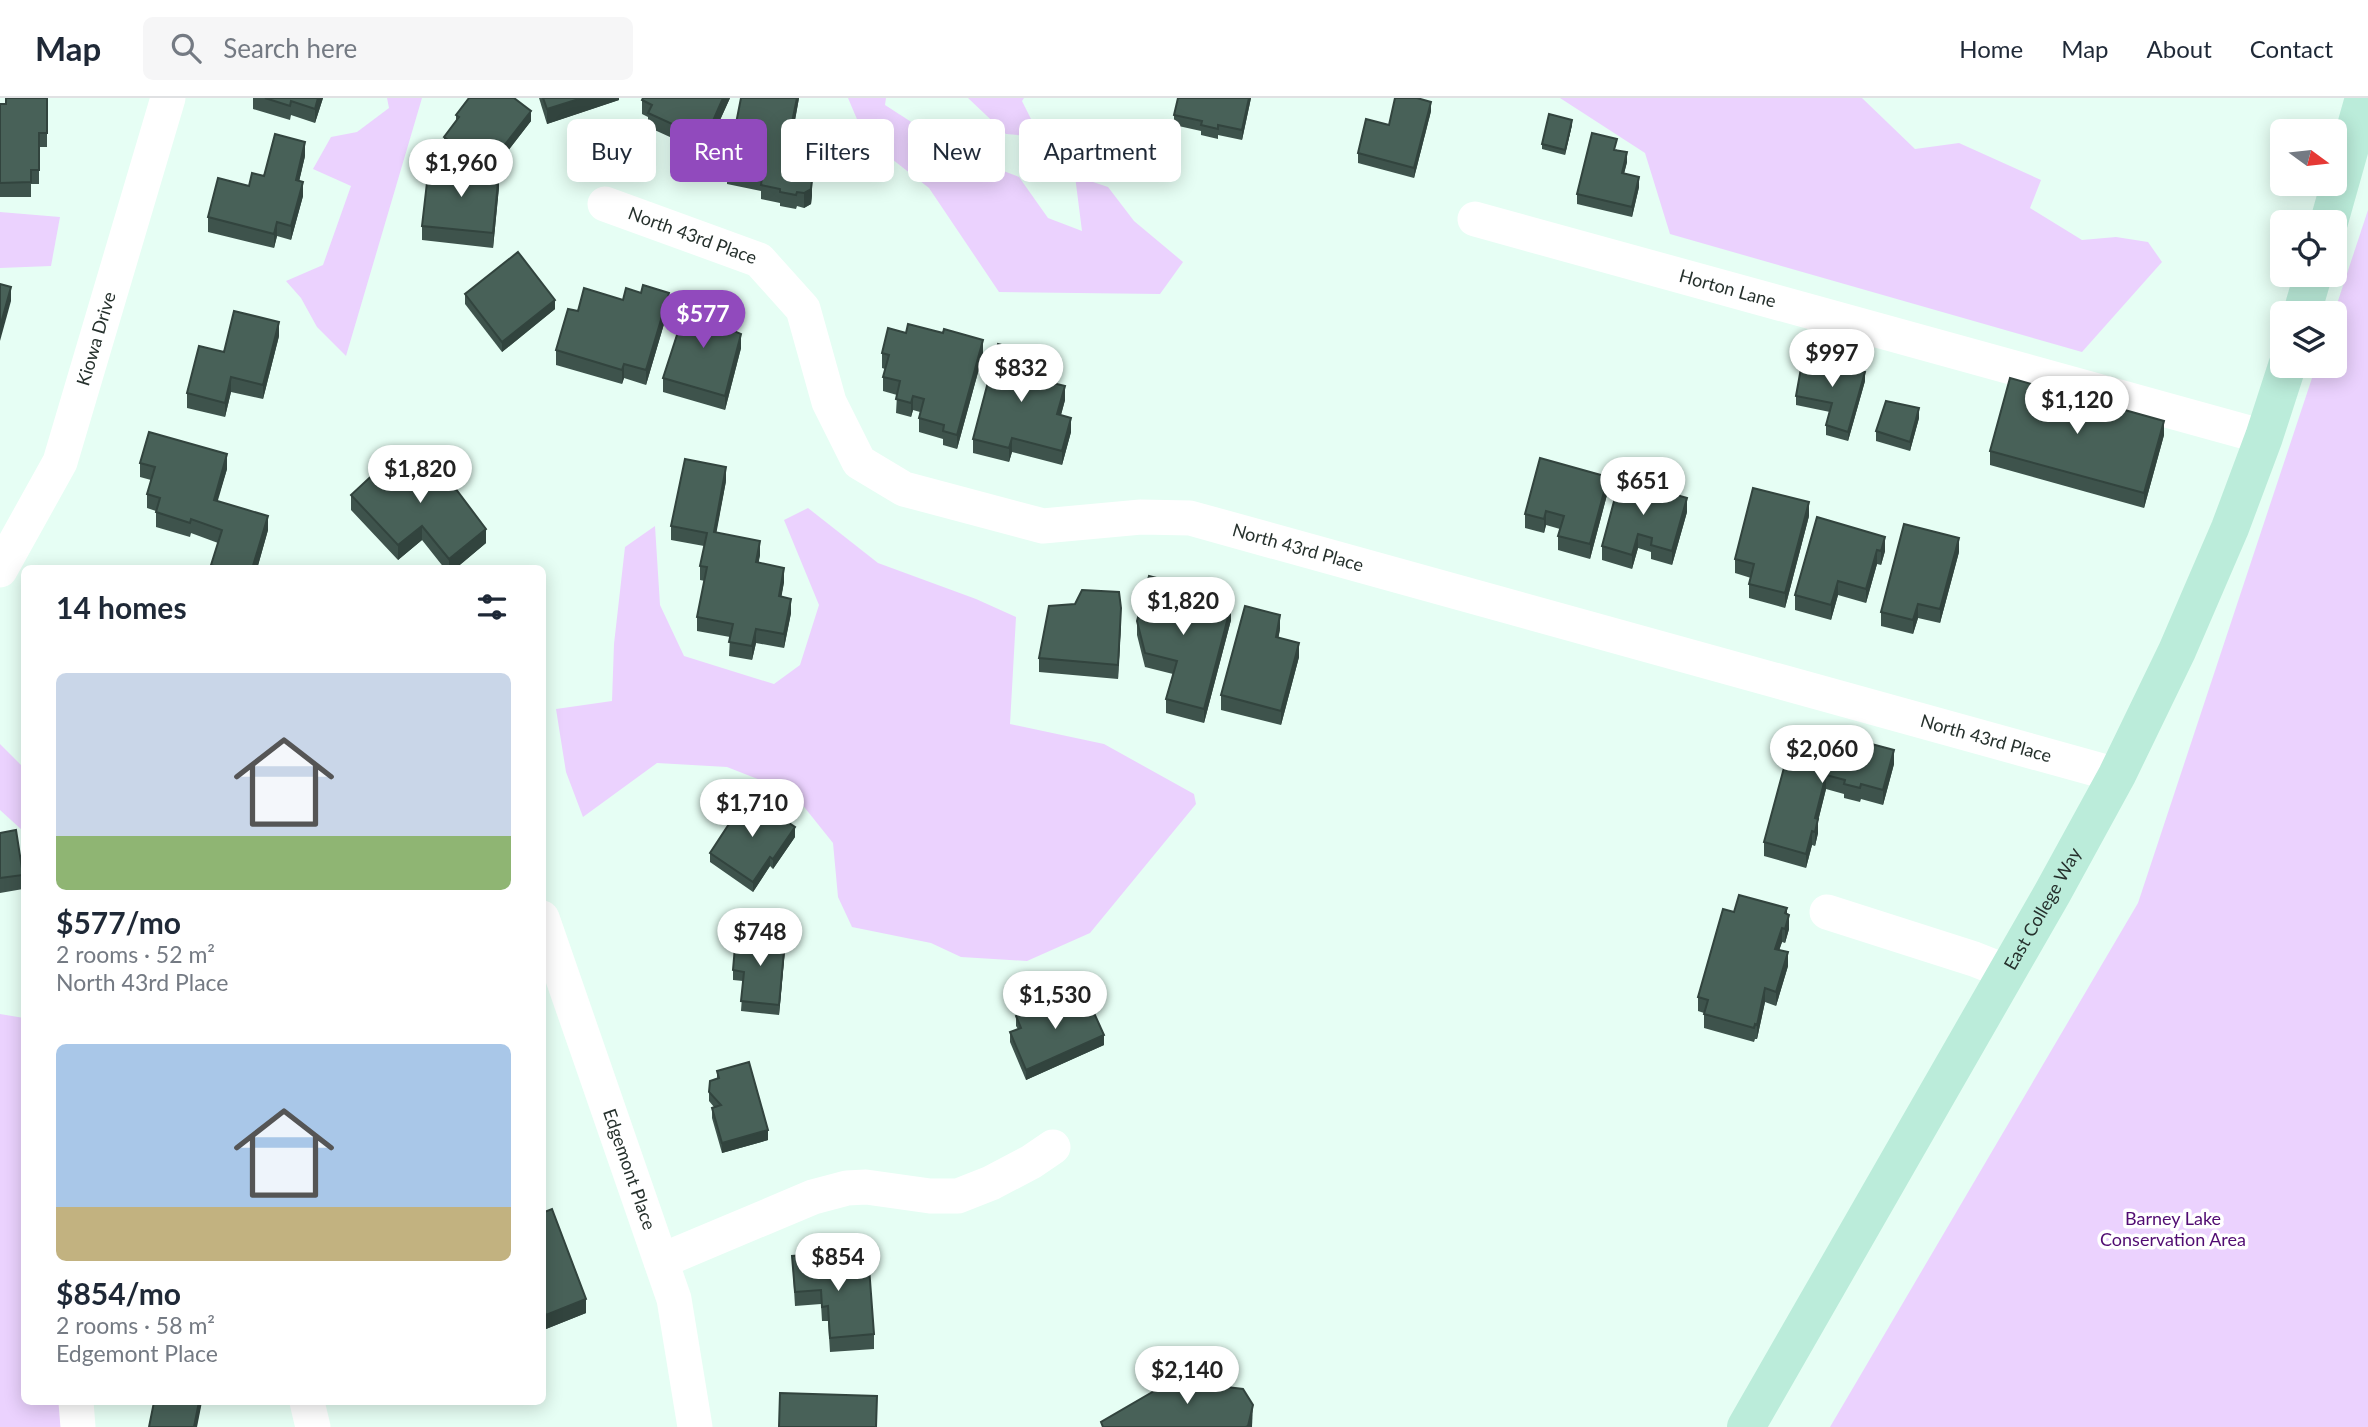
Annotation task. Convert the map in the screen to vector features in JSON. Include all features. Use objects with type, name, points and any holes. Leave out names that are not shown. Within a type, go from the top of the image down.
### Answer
[{"type":"main road","points":[[2332,210],[2364,98]]},
{"type":"main road","name":"East College Way","points":[[1745,1427],[2117,775],[2177,651],[2230,527],[2283,378]]},
{"type":"street","name":"Kiowa Drive","points":[[0,570],[60,461],[168,98]]},
{"type":"street","name":"North 43rd Place","points":[[605,204],[759,260],[803,309],[828,402],[859,462],[904,489],[1043,526],[1141,517],[1190,519],[2117,775]]},
{"type":"street","name":"Horton Lane","points":[[1475,219],[2264,437]]},
{"type":"street","points":[[1827,912],[2007,972]]},
{"type":"street","name":"Edgemont Place","points":[[546,930],[674,1299],[695,1427]]},
{"type":"street","points":[[661,1261],[813,1197],[847,1188],[866,1187],[930,1196],[958,1196],[991,1183],[1053,1147]]},
{"type":"street","points":[[76,1405],[78,1427]]},
{"type":"street","points":[[308,1405],[313,1427]]},
{"type":"green space","points":[[387,98],[422,98],[346,356],[317,327],[301,298],[286,281],[323,265],[351,186],[313,169],[331,137],[357,132],[389,108]]},
{"type":"green space","points":[[848,98],[886,98],[885,105],[908,120],[908,172],[894,161],[894,119],[857,119]]},
{"type":"green space","points":[[968,98],[1024,98],[1022,101],[1031,119],[1019,119],[1019,135],[1005,133],[1005,119],[990,119]]},
{"type":"green space","points":[[1560,98],[1862,98],[1915,149],[1959,143],[2041,180],[2030,208],[2082,240],[2116,237],[2148,242],[2162,262],[2082,352],[1670,234],[1645,153]]},
{"type":"green space","points":[[1005,172],[1019,177],[1019,182],[1023,182],[1048,218],[1082,231],[1076,182],[1093,182],[1108,187],[1134,221],[1183,262],[1160,294],[999,292],[929,188],[921,182],[1005,182]]},
{"type":"green space","name":"Barney Lake Conservation Area","points":[[2368,210],[2368,1427],[1830,1427],[2138,903],[2312,378],[2347,378],[2347,301],[2338,301],[2343,287],[2347,287],[2347,274]]},
{"type":"green space","points":[[0,212],[60,217],[51,266],[0,268]]},
{"type":"green space","points":[[808,508],[878,563],[976,599],[1016,617],[1010,724],[1104,744],[1194,794],[1196,804],[1090,933],[1027,961],[961,957],[931,943],[852,927],[838,897],[833,843],[793,793],[727,767],[657,763],[583,817],[566,772],[556,709],[612,701],[614,644],[625,547],[655,526],[660,605],[684,656],[774,684],[800,665],[819,605],[784,520]]},
{"type":"green space","points":[[0,744],[21,765],[21,829],[0,810]]},
{"type":"green space","points":[[0,1014],[21,1018],[21,1405],[73,1405],[74,1427],[0,1427]]},
{"type":"building","points":[[6,98],[47,98],[47,133],[39,133],[39,170],[31,170],[31,182],[0,183],[0,104],[6,104]]},
{"type":"building","points":[[265,98],[318,98],[315,109],[291,101],[290,106]]},
{"type":"building","points":[[469,98],[514,98],[531,111],[493,160],[482,151],[475,160],[444,137]]},
{"type":"building","points":[[543,98],[582,98],[547,109]]},
{"type":"building","points":[[723,98],[714,119],[670,119],[670,123],[648,113],[652,105],[642,100]]},
{"type":"building","points":[[741,98],[797,98],[793,119],[781,119],[781,182],[812,182],[811,189],[804,193],[797,192],[796,195],[761,185],[761,182],[767,182],[767,119],[737,119]]},
{"type":"building","points":[[1178,98],[1249,98],[1242,130],[1218,125],[1218,129],[1201,125],[1202,121],[1174,115]]},
{"type":"building","points":[[1395,98],[1417,98],[1431,102],[1414,168],[1358,153],[1366,119],[1389,125]]},
{"type":"building","points":[[1549,114],[1572,120],[1565,150],[1542,144]]},
{"type":"building","points":[[1592,133],[1617,139],[1614,150],[1627,152],[1622,173],[1639,177],[1632,207],[1577,194]]},
{"type":"building","points":[[275,134],[305,142],[296,180],[303,182],[291,226],[277,222],[274,234],[208,217],[218,178],[249,186],[252,173],[264,176]]},
{"type":"building","points":[[429,165],[499,172],[493,233],[422,226]]},
{"type":"building","points":[[518,252],[555,300],[502,342],[465,294]]},
{"type":"building","points":[[0,284],[11,287],[0,327]]},
{"type":"building","points":[[643,285],[669,293],[646,370],[624,364],[622,370],[556,350],[568,309],[578,311],[584,288],[623,300],[626,288],[641,293]]},
{"type":"building","points":[[690,295],[708,299],[705,309],[723,312],[720,325],[741,334],[725,396],[663,378]]},
{"type":"building","points":[[234,311],[279,322],[263,385],[231,377],[225,403],[187,393],[199,346],[224,352]]},
{"type":"building","points":[[908,324],[943,333],[944,329],[983,340],[957,435],[943,431],[944,425],[919,418],[924,399],[913,396],[911,403],[896,399],[900,381],[883,377],[889,355],[882,353],[888,328],[906,333]]},
{"type":"building","points":[[998,344],[1036,354],[1034,363],[1040,365],[1036,379],[1065,386],[1057,414],[1071,418],[1062,451],[1012,438],[1009,448],[973,439]]},
{"type":"building","points":[[1803,357],[1865,372],[1848,432],[1826,425],[1832,403],[1796,396]]},
{"type":"building","points":[[2010,378],[2164,421],[2144,493],[1990,451]]},
{"type":"building","points":[[1886,401],[1919,408],[1910,442],[1876,431]]},
{"type":"building","points":[[149,432],[227,454],[214,500],[268,516],[253,565],[211,565],[222,530],[191,519],[190,523],[156,512],[160,498],[147,494],[155,467],[140,463]]},
{"type":"building","points":[[425,448],[486,529],[449,559],[422,526],[398,545],[351,495],[381,467],[393,478]]},
{"type":"building","points":[[1540,458],[1608,477],[1590,544],[1558,536],[1564,516],[1546,511],[1544,519],[1525,514]]},
{"type":"building","points":[[685,459],[726,467],[714,532],[760,541],[756,562],[784,568],[779,596],[791,599],[784,634],[756,629],[752,646],[729,642],[733,624],[697,617],[707,567],[700,566],[707,533],[671,526]]},
{"type":"building","points":[[1620,479],[1687,498],[1672,551],[1651,545],[1652,538],[1638,534],[1632,555],[1602,546]]},
{"type":"building","points":[[1753,488],[1809,502],[1785,593],[1749,584],[1754,564],[1735,559]]},
{"type":"building","points":[[1817,517],[1885,537],[1881,551],[1877,550],[1866,589],[1838,581],[1831,605],[1795,595]]},
{"type":"building","points":[[1904,524],[1959,538],[1940,609],[1918,604],[1913,620],[1881,612]]},
{"type":"building","points":[[1149,576],[1187,586],[1184,596],[1231,606],[1204,709],[1166,699],[1177,661],[1145,653],[1137,621]]},
{"type":"building","points":[[1082,590],[1119,592],[1121,608],[1118,665],[1039,658],[1049,606],[1075,604]]},
{"type":"building","points":[[1245,606],[1280,615],[1276,637],[1299,643],[1281,711],[1221,695]]},
{"type":"building","points":[[1815,729],[1894,750],[1883,790],[1861,784],[1860,788],[1844,784],[1845,780],[1826,775],[1815,818],[1818,819],[1815,832],[1812,831],[1806,854],[1764,842],[1785,764],[1804,768]]},
{"type":"building","points":[[748,795],[795,827],[753,882],[710,853]]},
{"type":"building","points":[[16,830],[21,875],[0,878],[0,833]]},
{"type":"building","points":[[1739,895],[1787,908],[1785,913],[1789,915],[1775,949],[1788,952],[1776,992],[1765,988],[1754,1028],[1704,1014],[1708,1000],[1698,997],[1723,909],[1734,912]]},
{"type":"building","points":[[736,935],[785,940],[779,1005],[741,1001],[744,972],[733,970]]},
{"type":"building","points":[[1085,993],[1104,1035],[1026,1070],[1010,1032],[1021,1028],[1016,1016],[1022,1013],[1020,1008],[1025,1006],[1027,1011],[1033,1008],[1036,1015]]},
{"type":"building","points":[[749,1062],[768,1130],[722,1143],[712,1108],[721,1105],[709,1092],[710,1081],[719,1078],[717,1071]]},
{"type":"building","points":[[552,1209],[586,1299],[546,1315],[546,1211]]},
{"type":"building","points":[[834,1253],[836,1270],[869,1267],[874,1334],[830,1338],[828,1306],[822,1307],[821,1290],[795,1292],[792,1256]]},
{"type":"building","points":[[1192,1369],[1210,1373],[1218,1386],[1243,1389],[1253,1405],[1248,1426],[1103,1427],[1101,1422]]},
{"type":"building","points":[[780,1393],[877,1396],[876,1427],[779,1427]]},
{"type":"building","points":[[153,1405],[198,1405],[194,1427],[149,1427]]}]
